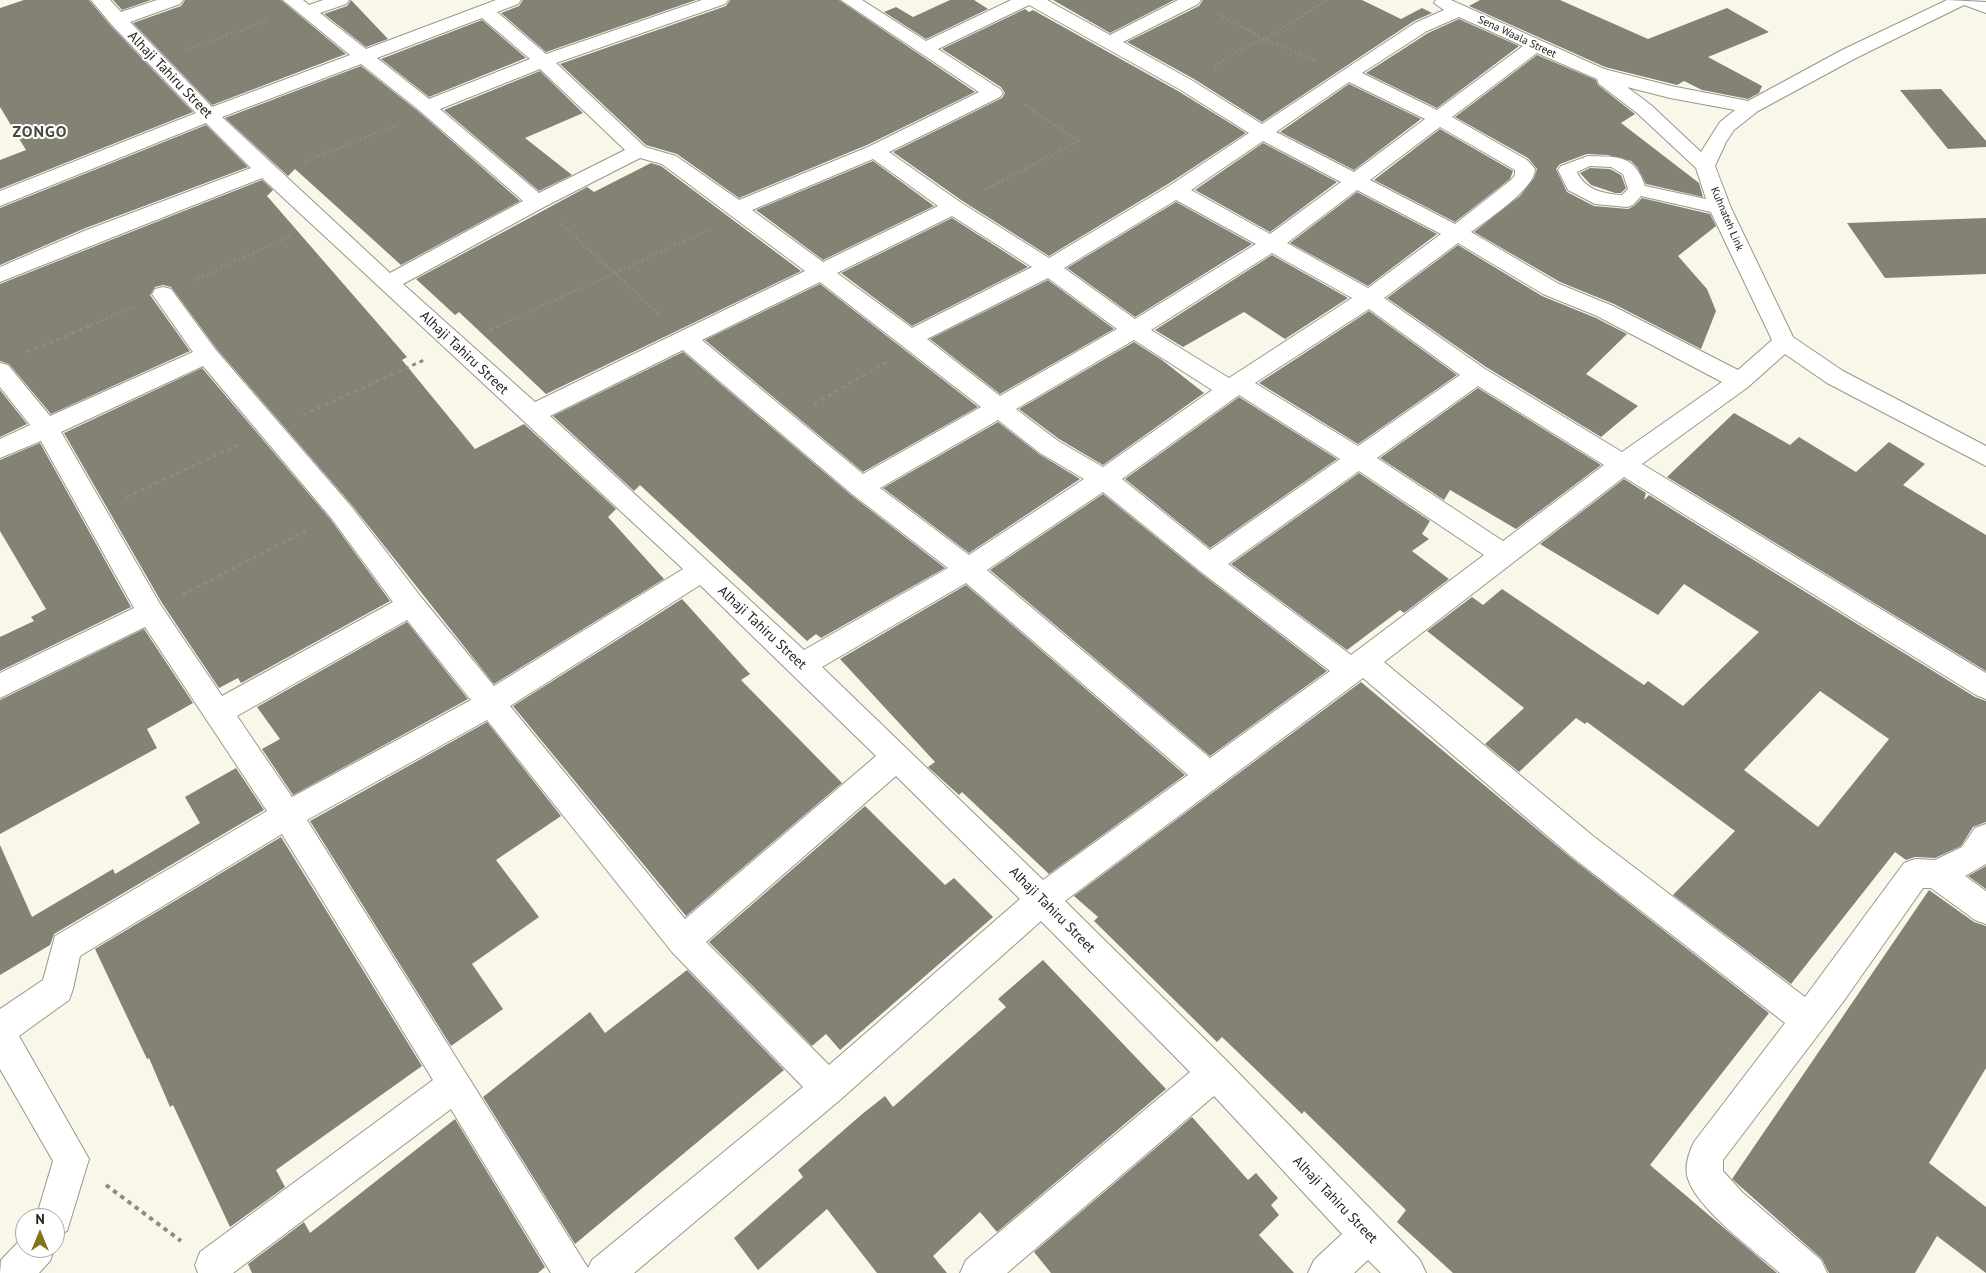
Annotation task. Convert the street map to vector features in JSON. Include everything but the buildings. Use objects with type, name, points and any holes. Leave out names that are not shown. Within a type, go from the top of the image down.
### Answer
[{"type":"street","points":[[108,10],[174,0]]},
{"type":"street","points":[[300,7],[340,0]]},
{"type":"street","points":[[458,0],[480,12],[543,61],[638,151],[669,160],[914,342],[1049,447],[1104,478],[1209,564],[1357,666],[1582,846],[1808,1020]]},
{"type":"street","points":[[0,199],[207,116],[512,0]]},
{"type":"street","points":[[429,109],[660,11],[720,0]]},
{"type":"street","points":[[850,0],[993,93]]},
{"type":"street","points":[[924,49],[1025,0]]},
{"type":"street","points":[[1034,0],[1186,85],[1262,133],[1458,234],[1551,289],[1605,311],[1740,381]]},
{"type":"street","points":[[1110,42],[1192,0]]},
{"type":"street","name":"Sena Waala Street","points":[[1437,0],[1597,73]]},
{"type":"street","points":[[1597,73],[1644,109],[1705,166],[1716,142],[1727,126],[1752,106],[1849,54],[1961,0]]},
{"type":"street","points":[[1966,0],[1986,8]]},
{"type":"street","points":[[300,7],[429,109],[536,202]]},
{"type":"street","name":"Alhaji Tahiru Street","points":[[108,10],[207,116],[319,223],[388,283],[702,571],[896,757],[1215,1073],[1368,1235],[1407,1273]]},
{"type":"street","points":[[914,342],[1049,268],[1176,191],[1348,74],[1421,27],[1459,10]]},
{"type":"street","points":[[862,487],[1134,330],[1270,245],[1536,45]]},
{"type":"street","points":[[1597,73],[1670,92],[1752,106]]},
{"type":"street","points":[[801,665],[968,569],[1104,478],[1254,372],[1279,359],[1369,298],[1458,234],[1525,176],[1525,170],[1520,164],[1439,118],[1348,74]]},
{"type":"street","points":[[740,212],[875,151],[993,93]]},
{"type":"street","points":[[388,283],[536,202],[638,151]]},
{"type":"street","points":[[875,151],[953,207],[1049,268],[1134,330],[1359,459],[1504,555]]},
{"type":"street","name":"Kuhnateh Link","points":[[1705,166],[1720,208],[1784,342],[1834,377],[1986,458]]},
{"type":"street","points":[[0,275],[92,236],[268,173]]},
{"type":"street","points":[[1176,191],[1270,245],[1369,298],[1477,375],[1986,687]]},
{"type":"street","points":[[531,415],[953,207]]},
{"type":"street","points":[[163,294],[207,355],[341,512],[411,605],[683,941],[828,1088]]},
{"type":"street","points":[[685,339],[862,487],[968,569],[1210,776]]},
{"type":"street","points":[[605,1273],[828,1088],[1042,900],[1357,666],[1622,465],[1740,381],[1784,342]]},
{"type":"street","points":[[0,449],[207,355]]},
{"type":"street","points":[[0,371],[47,429],[150,612],[287,814],[572,1273]]},
{"type":"street","points":[[1209,564],[1477,375]]},
{"type":"street","points":[[0,1029],[57,989],[66,947],[287,814],[491,703],[702,571]]},
{"type":"street","points":[[217,713],[411,605]]},
{"type":"street","points":[[0,686],[150,612]]},
{"type":"street","points":[[683,941],[896,757]]},
{"type":"street","points":[[1808,1273],[1729,1205],[1705,1177],[1706,1154],[1808,1020],[1915,873],[1937,874],[1972,856],[1986,838]]},
{"type":"street","points":[[1937,874],[1986,909]]},
{"type":"street","points":[[0,1036],[71,1159],[57,1208]]},
{"type":"street","points":[[979,1273],[1215,1073]]},
{"type":"street","points":[[213,1265],[456,1085]]},
{"type":"street","points":[[1327,1273],[1368,1235]]},
{"type":"street","points":[[14,1273],[28,1258]]},
{"type":"lane","points":[[1637,190],[1720,208]]},
{"type":"path","points":[[1192,0],[1265,39],[1348,74]]},
{"type":"path","points":[[1186,85],[1244,48],[1265,39],[1327,0]]},
{"type":"path","points":[[155,61],[300,7]]},
{"type":"path","points":[[953,207],[1079,141],[1013,97],[993,93]]},
{"type":"path","points":[[268,173],[429,109]]},
{"type":"path","points":[[536,202],[617,273],[685,339]]},
{"type":"path","points":[[94,513],[270,430],[617,273],[740,212]]},
{"type":"path","points":[[783,422],[914,342]]},
{"type":"path","points":[[150,612],[341,512]]},
{"type":"path","points":[[71,1159],[213,1265]]},
{"type":"district","name":"ZONGO","points":[[40,132]]}]
